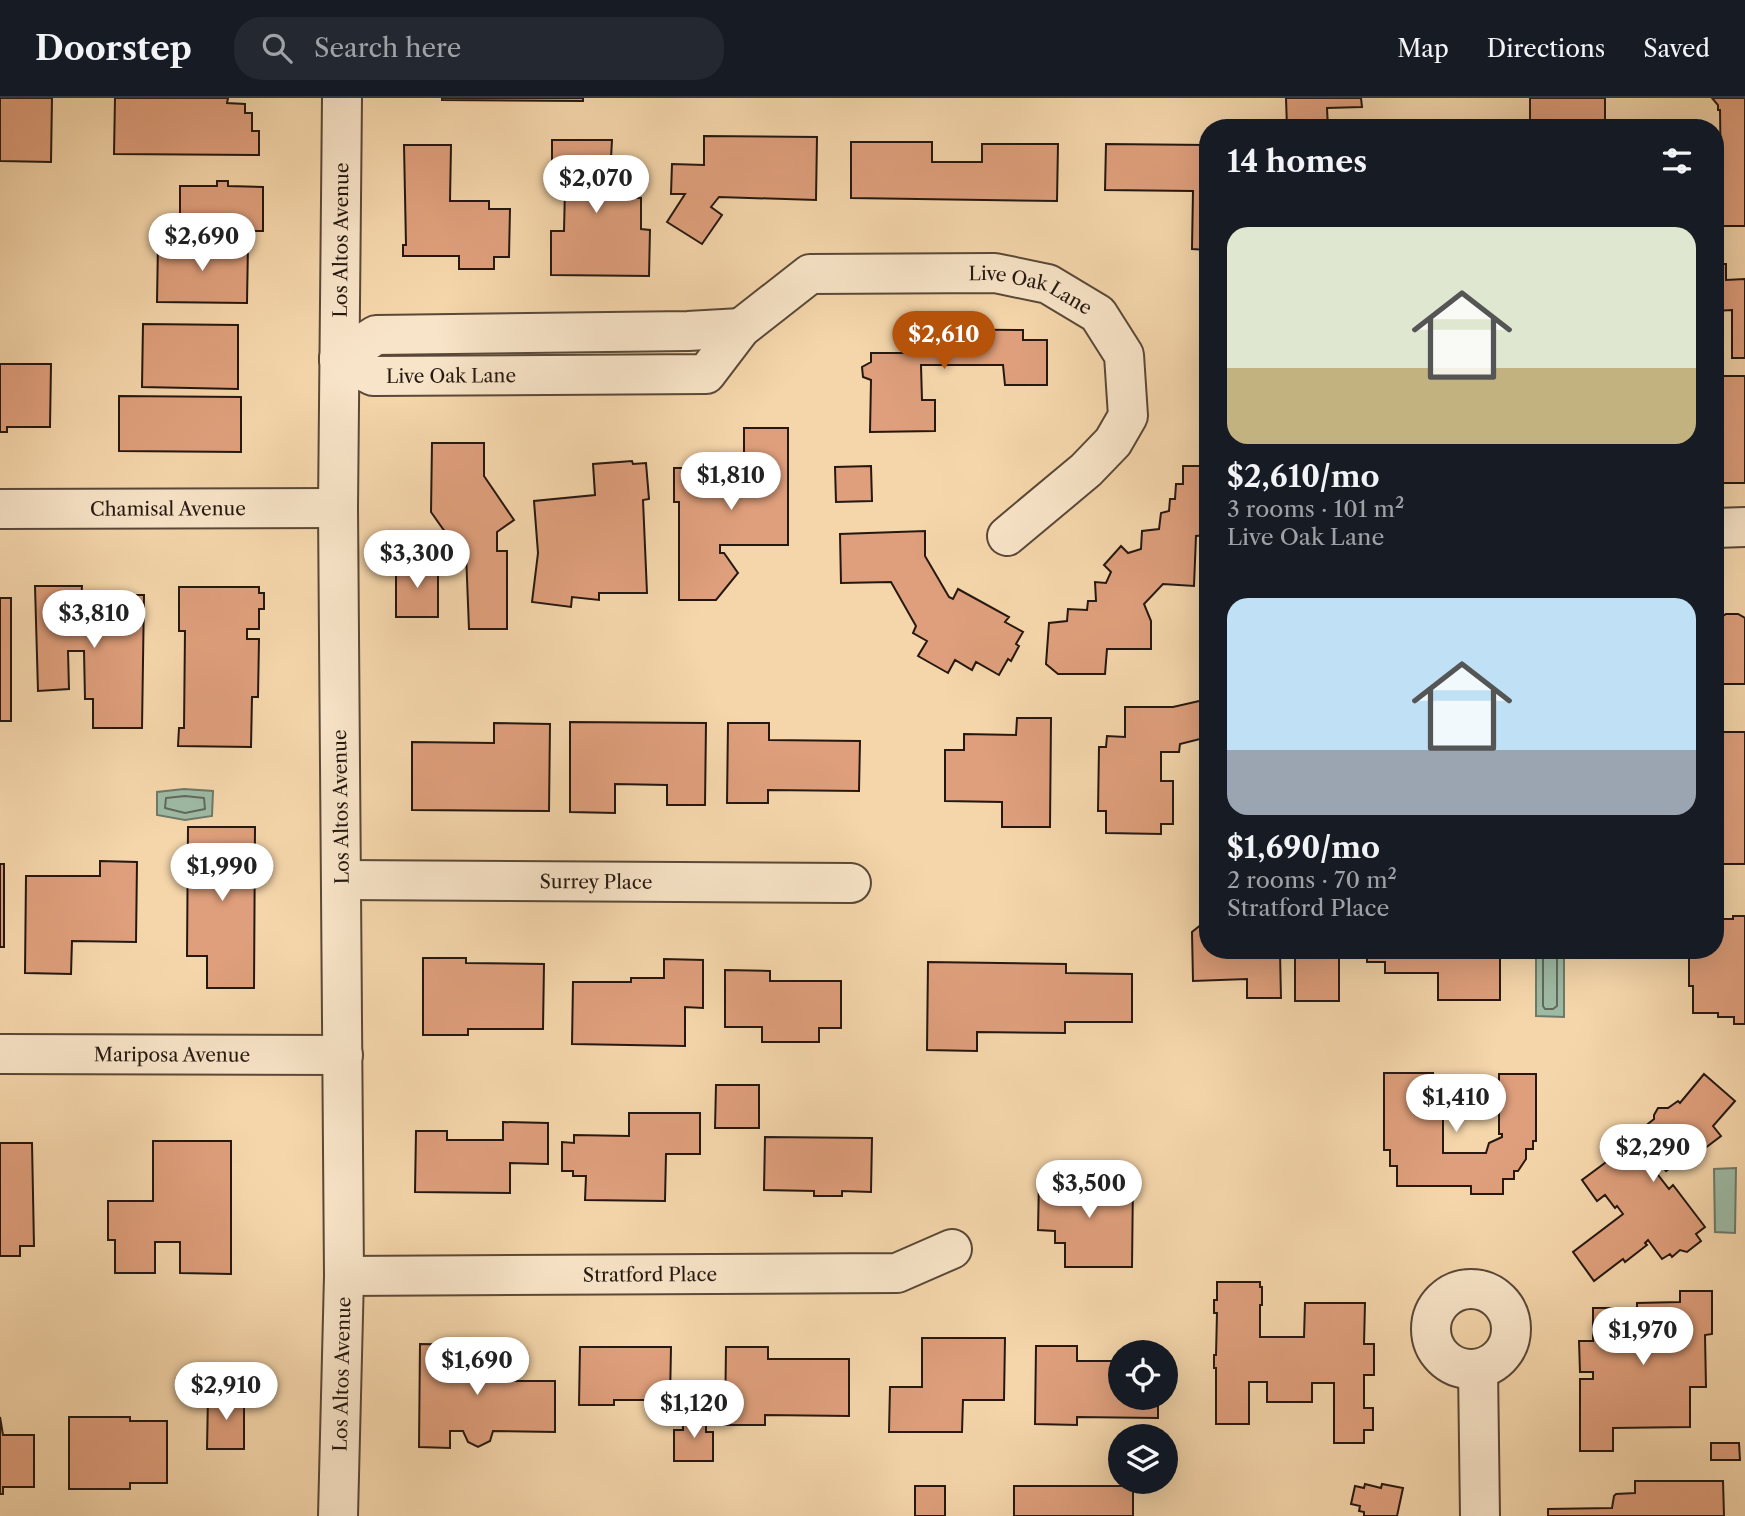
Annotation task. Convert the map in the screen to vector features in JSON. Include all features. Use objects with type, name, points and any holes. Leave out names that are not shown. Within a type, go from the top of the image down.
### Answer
[{"type":"street","name":"Los Altos Avenue","points":[[338,1516],[344,1276],[338,508],[342,98]]},
{"type":"street","name":"Live Oak Lane","points":[[339,359],[373,376],[706,374],[741,328],[810,274],[995,273],[1048,284],[1098,314],[1124,355],[1128,416],[1113,442],[1086,470],[1007,536]]},
{"type":"street","name":"Chamisal Avenue","points":[[0,509],[338,508]]},
{"type":"street","points":[[1724,528],[1745,527]]},
{"type":"street","name":"Surrey Place","points":[[342,880],[851,883]]},
{"type":"street","name":"Mariposa Avenue","points":[[0,1054],[343,1055]]},
{"type":"street","name":"Stratford Place","points":[[344,1276],[897,1272],[952,1249]]},
{"type":"street","points":[[1478,1369],[1479,1516]]},
{"type":"water","points":[[184,789],[213,791],[212,816],[185,820],[157,815],[157,792]]},
{"type":"water","points":[[1536,959],[1564,959],[1564,1017],[1536,1016]]},
{"type":"water","points":[[1736,1168],[1735,1233],[1715,1232],[1714,1169]]},
{"type":"building","points":[[0,98],[52,98],[51,162],[0,161]]},
{"type":"building","points":[[115,98],[228,98],[227,103],[245,104],[245,113],[252,113],[252,131],[259,131],[259,155],[114,154]]},
{"type":"building","points":[[583,98],[583,101],[442,100]]},
{"type":"building","points":[[1286,98],[1361,98],[1362,107],[1327,108],[1328,119],[1287,119]]},
{"type":"building","points":[[1530,98],[1605,98],[1605,119],[1530,119]]},
{"type":"building","points":[[1712,98],[1745,98],[1745,226],[1724,226],[1724,119],[1720,119],[1718,105]]},
{"type":"building","points":[[704,136],[817,137],[816,200],[719,197],[711,207],[722,215],[702,244],[667,222],[685,194],[671,194],[672,164],[704,165]]},
{"type":"building","points":[[552,140],[612,140],[611,158],[618,158],[618,197],[641,198],[641,229],[650,230],[649,276],[551,275],[551,231],[564,231],[565,188],[552,188]]},
{"type":"building","points":[[851,142],[932,142],[932,162],[982,162],[982,144],[1058,144],[1057,201],[851,198]]},
{"type":"building","points":[[1106,144],[1199,145],[1199,249],[1192,249],[1193,191],[1105,190]]},
{"type":"building","points":[[404,145],[451,145],[450,201],[489,201],[489,209],[510,209],[509,257],[494,257],[494,269],[459,269],[459,256],[403,256],[403,245],[406,245]]},
{"type":"building","points":[[217,181],[228,181],[228,186],[263,187],[263,231],[180,231],[180,186],[217,186]]},
{"type":"building","points":[[158,243],[248,244],[247,303],[157,302]]},
{"type":"building","points":[[1724,264],[1726,280],[1745,279],[1745,358],[1732,358],[1732,310],[1724,310]]},
{"type":"building","points":[[143,324],[238,325],[238,389],[142,387]]},
{"type":"building","points":[[904,329],[1023,330],[1023,340],[1047,340],[1047,385],[1005,385],[1003,365],[921,365],[922,400],[935,400],[935,431],[870,432],[871,380],[863,377],[862,367],[871,362],[871,353],[903,353]]},
{"type":"building","points":[[0,364],[51,364],[50,427],[7,427],[7,432],[0,432]]},
{"type":"building","points":[[1724,376],[1745,376],[1745,483],[1724,483]]},
{"type":"building","points":[[119,396],[241,397],[241,452],[119,451]]},
{"type":"building","points":[[744,428],[788,428],[788,545],[720,545],[720,553],[724,553],[738,573],[716,600],[679,600],[679,502],[674,502],[674,468],[744,468]]},
{"type":"building","points":[[432,443],[484,443],[484,476],[514,520],[497,532],[497,551],[507,551],[507,629],[469,629],[466,553],[462,556],[431,512]]},
{"type":"building","points":[[632,461],[633,464],[646,463],[649,499],[643,500],[647,593],[599,593],[599,600],[572,597],[571,607],[532,602],[538,553],[534,501],[595,495],[593,464]]},
{"type":"building","points":[[871,466],[872,501],[836,502],[835,467]]},
{"type":"building","points":[[1183,466],[1199,466],[1199,536],[1196,536],[1194,586],[1163,584],[1144,604],[1151,621],[1151,649],[1107,649],[1105,674],[1058,674],[1046,664],[1049,623],[1067,621],[1068,609],[1087,610],[1088,601],[1096,601],[1095,582],[1106,583],[1111,572],[1104,565],[1121,546],[1128,553],[1141,549],[1142,531],[1159,529],[1161,513],[1169,511],[1170,499],[1175,499],[1176,484],[1183,484]]},
{"type":"building","points":[[925,531],[925,556],[949,597],[953,599],[958,589],[1009,617],[1005,622],[1023,632],[1011,661],[1008,659],[999,675],[976,662],[972,670],[955,660],[948,673],[918,656],[927,641],[913,633],[916,626],[891,582],[841,583],[840,534]]},
{"type":"building","points":[[396,562],[438,562],[438,617],[396,617]]},
{"type":"building","points":[[35,586],[82,586],[81,603],[99,603],[99,592],[144,595],[142,728],[93,728],[93,699],[85,699],[84,651],[68,651],[69,689],[38,691]]},
{"type":"building","points":[[179,587],[259,587],[259,593],[264,593],[264,609],[259,609],[259,629],[247,629],[247,639],[259,639],[258,697],[252,697],[251,747],[178,746],[179,728],[184,728],[185,631],[179,631]]},
{"type":"building","points":[[0,598],[11,598],[11,721],[0,721]]},
{"type":"building","points":[[1726,614],[1738,614],[1745,618],[1745,684],[1724,684]]},
{"type":"building","points":[[1199,701],[1199,739],[1180,744],[1179,752],[1161,752],[1161,781],[1173,781],[1173,824],[1161,824],[1161,834],[1106,833],[1106,811],[1098,811],[1099,747],[1106,747],[1107,736],[1125,737],[1125,707],[1173,707]]},
{"type":"building","points":[[1017,718],[1051,718],[1050,827],[1002,827],[1002,802],[945,801],[945,750],[964,750],[964,734],[1016,735]]},
{"type":"building","points":[[570,722],[706,723],[705,805],[667,805],[667,785],[615,784],[615,813],[570,812]]},
{"type":"building","points":[[494,723],[550,724],[549,811],[412,810],[412,742],[494,743]]},
{"type":"building","points":[[728,723],[769,723],[769,740],[860,741],[859,791],[768,790],[768,803],[727,803]]},
{"type":"building","points":[[1724,732],[1745,732],[1745,864],[1724,864]]},
{"type":"building","points":[[188,827],[255,827],[254,988],[207,988],[207,956],[187,956]]},
{"type":"building","points":[[100,861],[137,862],[136,942],[72,941],[71,974],[25,973],[26,876],[100,876]]},
{"type":"building","points":[[0,864],[4,864],[4,947],[0,947]]},
{"type":"building","points":[[1733,916],[1745,916],[1745,1024],[1734,1024],[1734,1017],[1718,1017],[1718,1013],[1693,1013],[1693,986],[1689,986],[1689,959],[1724,959],[1724,919],[1733,919]]},
{"type":"building","points":[[1199,926],[1199,959],[1280,959],[1281,998],[1247,998],[1247,979],[1193,981],[1192,932]]},
{"type":"building","points":[[423,958],[466,958],[466,963],[544,964],[543,1029],[468,1029],[468,1035],[423,1035]]},
{"type":"building","points":[[664,959],[703,960],[703,1008],[685,1007],[685,1046],[572,1044],[573,982],[631,982],[631,978],[664,978]]},
{"type":"building","points":[[1295,959],[1339,959],[1339,1001],[1295,1001]]},
{"type":"building","points":[[1367,959],[1500,959],[1500,1000],[1438,1000],[1438,973],[1385,973],[1385,962],[1367,962]]},
{"type":"building","points":[[928,962],[1066,964],[1066,973],[1132,974],[1132,1022],[1065,1022],[1065,1033],[977,1032],[977,1051],[927,1050]]},
{"type":"building","points":[[725,970],[770,971],[770,981],[841,981],[841,1028],[819,1028],[819,1042],[762,1042],[762,1027],[725,1027]]},
{"type":"building","points":[[1384,1073],[1433,1073],[1433,1078],[1439,1078],[1439,1097],[1433,1097],[1433,1113],[1443,1113],[1443,1153],[1486,1153],[1489,1143],[1502,1137],[1502,1134],[1499,1134],[1499,1111],[1493,1111],[1493,1089],[1499,1089],[1499,1074],[1536,1074],[1536,1141],[1533,1141],[1533,1149],[1526,1149],[1526,1159],[1518,1171],[1514,1171],[1514,1179],[1503,1179],[1503,1194],[1471,1194],[1471,1186],[1397,1186],[1397,1166],[1390,1166],[1390,1150],[1384,1150]]},
{"type":"building","points":[[1704,1074],[1735,1101],[1713,1126],[1721,1136],[1704,1149],[1696,1140],[1683,1150],[1687,1155],[1666,1171],[1662,1166],[1655,1171],[1669,1189],[1673,1185],[1705,1227],[1696,1234],[1701,1241],[1687,1252],[1680,1250],[1672,1257],[1670,1254],[1662,1259],[1648,1240],[1645,1243],[1647,1245],[1625,1262],[1623,1259],[1594,1281],[1573,1252],[1623,1214],[1605,1195],[1597,1201],[1582,1180],[1648,1131],[1644,1127],[1654,1119],[1658,1108],[1668,1108],[1678,1101],[1680,1103]]},
{"type":"building","points":[[716,1085],[759,1085],[759,1128],[715,1128]]},
{"type":"building","points":[[629,1113],[700,1113],[700,1154],[666,1154],[665,1201],[585,1200],[586,1176],[573,1176],[573,1171],[562,1171],[562,1142],[574,1143],[574,1135],[629,1136]]},
{"type":"building","points":[[503,1122],[548,1123],[548,1164],[510,1163],[510,1193],[415,1192],[416,1131],[447,1131],[447,1140],[503,1140]]},
{"type":"building","points":[[765,1137],[872,1138],[871,1192],[842,1191],[842,1196],[814,1196],[814,1191],[764,1190]]},
{"type":"building","points":[[153,1141],[231,1141],[231,1274],[180,1273],[180,1242],[155,1242],[155,1273],[115,1273],[115,1240],[108,1240],[108,1201],[153,1201]]},
{"type":"building","points":[[0,1143],[32,1143],[34,1246],[20,1246],[20,1256],[0,1256]]},
{"type":"building","points":[[1039,1179],[1133,1180],[1132,1267],[1065,1267],[1065,1243],[1055,1243],[1055,1231],[1038,1230]]},
{"type":"building","points":[[1217,1282],[1260,1282],[1260,1337],[1304,1337],[1305,1303],[1365,1303],[1364,1344],[1374,1344],[1374,1375],[1364,1375],[1364,1408],[1373,1408],[1373,1430],[1364,1430],[1364,1443],[1334,1443],[1334,1383],[1312,1383],[1312,1402],[1267,1402],[1267,1382],[1249,1382],[1249,1424],[1216,1424],[1214,1355],[1217,1313],[1214,1313],[1214,1300],[1217,1300]]},
{"type":"building","points":[[1680,1291],[1712,1291],[1712,1334],[1705,1335],[1706,1387],[1690,1387],[1690,1427],[1613,1428],[1613,1451],[1580,1451],[1580,1379],[1593,1379],[1593,1372],[1580,1372],[1579,1341],[1593,1341],[1593,1308],[1615,1308],[1615,1313],[1637,1313],[1637,1303],[1680,1302]]},
{"type":"building","points":[[922,1338],[1005,1338],[1004,1400],[963,1400],[962,1432],[889,1432],[890,1387],[922,1387]]},
{"type":"building","points":[[420,1344],[500,1345],[500,1381],[555,1381],[555,1432],[493,1431],[490,1441],[478,1447],[468,1442],[463,1431],[450,1431],[450,1448],[419,1447]]},
{"type":"building","points":[[1036,1346],[1077,1346],[1077,1361],[1108,1361],[1108,1410],[1158,1410],[1158,1418],[1077,1417],[1077,1425],[1035,1424]]},
{"type":"building","points":[[580,1347],[671,1347],[670,1400],[614,1400],[614,1405],[579,1405]]},
{"type":"building","points":[[726,1347],[768,1347],[768,1359],[849,1359],[849,1416],[765,1415],[765,1425],[725,1425]]},
{"type":"building","points":[[208,1395],[244,1395],[244,1449],[207,1449]]},
{"type":"building","points":[[683,1415],[706,1415],[706,1432],[713,1432],[713,1461],[674,1461],[674,1430],[683,1430]]},
{"type":"building","points":[[0,1417],[3,1435],[34,1435],[34,1487],[3,1487],[3,1494],[0,1494]]},
{"type":"building","points":[[69,1417],[130,1417],[130,1421],[167,1421],[167,1483],[130,1483],[130,1489],[69,1489]]},
{"type":"building","points":[[1711,1443],[1739,1443],[1740,1460],[1711,1460]]},
{"type":"building","points":[[1635,1481],[1723,1481],[1724,1516],[1548,1516],[1548,1509],[1612,1508],[1616,1494],[1635,1493]]},
{"type":"building","points":[[1365,1484],[1381,1488],[1382,1484],[1403,1488],[1397,1516],[1364,1516],[1364,1512],[1359,1511],[1360,1506],[1351,1504],[1355,1486],[1364,1488]]},
{"type":"building","points":[[915,1486],[945,1486],[945,1516],[915,1516]]},
{"type":"building","points":[[1014,1486],[1108,1486],[1108,1494],[1133,1494],[1133,1516],[1014,1516]]}]
